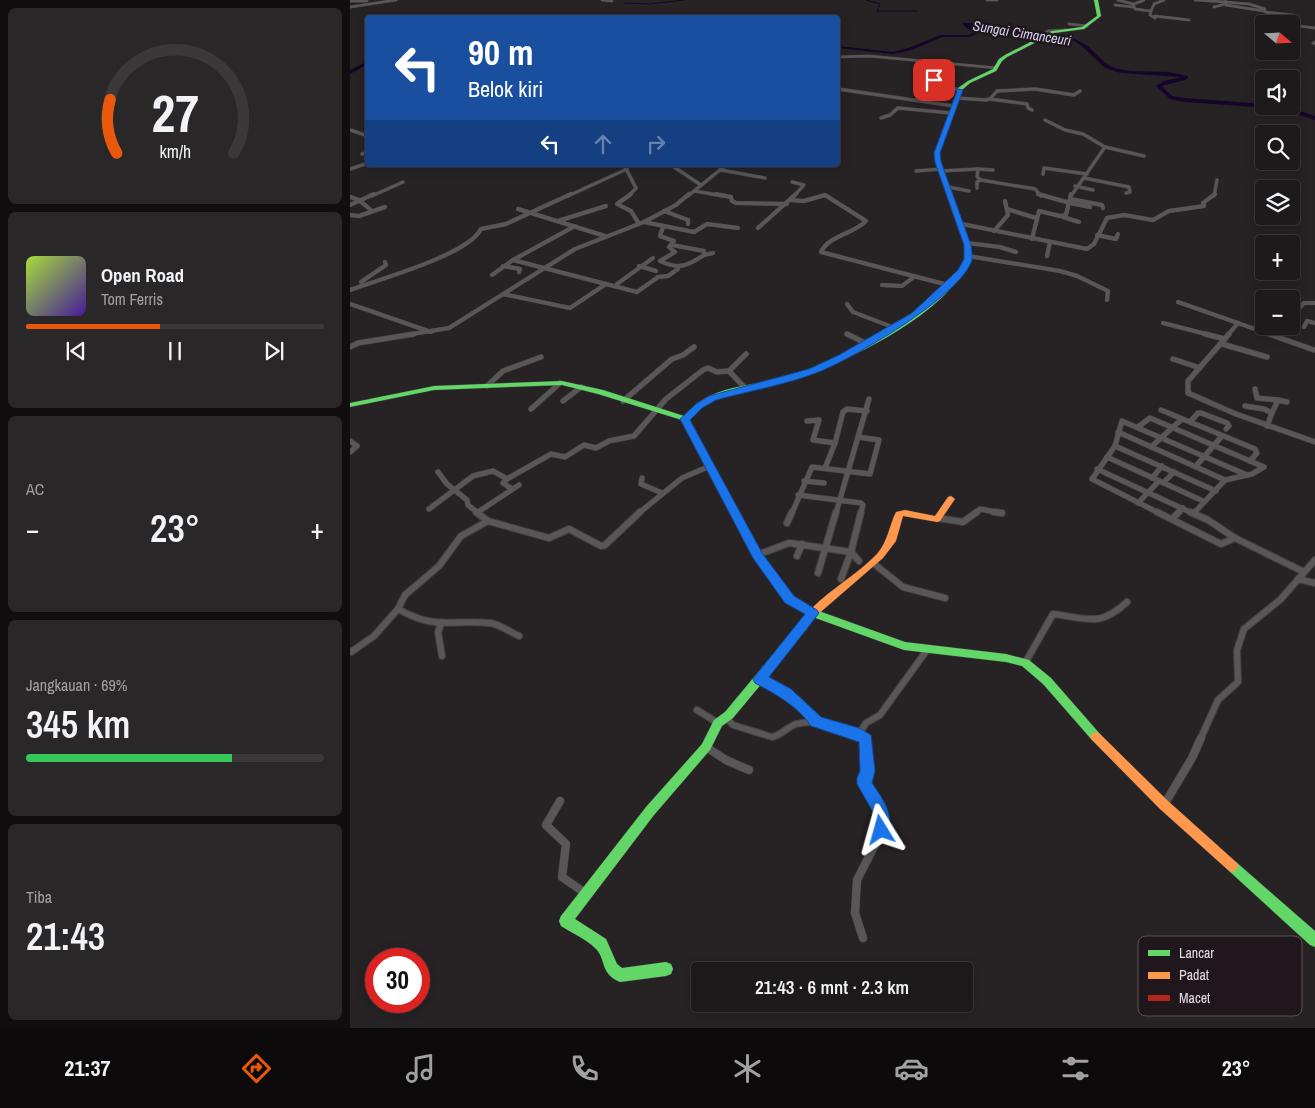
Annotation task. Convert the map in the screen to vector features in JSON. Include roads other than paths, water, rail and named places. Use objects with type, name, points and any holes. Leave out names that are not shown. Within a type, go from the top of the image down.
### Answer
[{"type":"main road","points":[[685,419],[708,400],[813,371],[867,344],[915,315],[948,286],[962,271],[968,256],[962,224],[937,153],[956,102],[969,82],[996,69],[1002,59],[1054,31],[1080,29],[1086,26],[1099,16],[1096,0]]},
{"type":"main road","points":[[351,405],[434,388],[560,383],[581,387],[685,419],[757,555],[789,599],[813,613],[882,640],[927,650],[1006,658],[1025,663],[1047,681],[1103,744],[1164,805],[1315,940]]},
{"type":"main road","points":[[666,969],[620,975],[614,971],[601,944],[566,921],[650,811],[706,747],[718,723],[729,715],[813,613],[842,586],[873,563],[889,544],[899,514],[906,513],[933,519],[938,518],[951,499]]},
{"type":"street","points":[[350,4],[354,1],[374,0]]},
{"type":"street","points":[[350,4],[396,0]]},
{"type":"street","points":[[602,0],[612,1]]},
{"type":"street","points":[[987,0],[997,0]]},
{"type":"street","points":[[1118,0],[1141,2]]},
{"type":"street","points":[[1115,6],[1133,5],[1144,0]]},
{"type":"street","points":[[1164,0],[1154,4],[1150,15],[1189,20]]},
{"type":"street","points":[[1195,0],[1256,4],[1265,8],[1265,11],[1272,15]]},
{"type":"street","points":[[350,4],[362,1]]},
{"type":"street","points":[[1128,2],[1151,11]]},
{"type":"street","points":[[1214,7],[1226,2],[1293,15]]},
{"type":"street","points":[[1174,18],[1182,22]]},
{"type":"street","points":[[1300,25],[1315,28]]},
{"type":"street","points":[[840,57],[868,57],[996,69]]},
{"type":"street","points":[[919,76],[937,81],[939,87],[956,102]]},
{"type":"street","points":[[840,89],[956,102]]},
{"type":"street","points":[[990,99],[998,91],[1033,89],[1073,95],[1080,91]]},
{"type":"street","points":[[881,118],[890,116],[899,108],[990,99],[1020,101],[1027,104],[1028,108],[1032,110]]},
{"type":"street","points":[[1045,120],[1065,130],[1082,134],[1106,148],[1144,156]]},
{"type":"street","points":[[350,130],[365,135]]},
{"type":"street","points":[[1063,217],[1067,214],[1075,186],[1084,178],[1106,148]]},
{"type":"street","points":[[350,168],[365,164]]},
{"type":"street","points":[[674,167],[701,185]]},
{"type":"street","points":[[350,347],[358,343],[449,328],[543,267],[575,249],[644,222],[664,211],[695,191],[724,167]]},
{"type":"street","points":[[1043,174],[1044,168],[1087,174]]},
{"type":"street","points":[[350,289],[450,254],[476,238],[481,229],[504,225],[627,169],[636,190],[617,204],[631,212],[639,224]]},
{"type":"street","points":[[978,169],[977,177],[982,180],[1035,189],[1038,196],[1090,207]]},
{"type":"street","points":[[721,170],[766,178],[758,183]]},
{"type":"street","points":[[916,171],[993,170]]},
{"type":"street","points":[[1084,178],[1128,187],[1130,189],[1126,193]]},
{"type":"street","points":[[977,188],[977,182],[982,180]]},
{"type":"street","points":[[962,224],[1087,249],[1094,244],[1107,218],[1124,215],[1153,220],[1169,211],[1204,206],[1203,203],[1215,196],[1218,187],[1217,180]]},
{"type":"street","points":[[350,205],[404,182]]},
{"type":"street","points":[[758,228],[786,204],[804,185],[792,182]]},
{"type":"street","points":[[1075,186],[1093,190]]},
{"type":"street","points":[[948,187],[969,191]]},
{"type":"street","points":[[695,191],[731,197],[732,201],[736,203],[786,204]]},
{"type":"street","points":[[790,200],[804,201],[825,195],[866,221],[860,227],[825,245],[821,252],[948,286]]},
{"type":"street","points":[[350,197],[372,211]]},
{"type":"street","points":[[994,231],[1008,216],[1005,201]]},
{"type":"street","points":[[1070,202],[1102,205],[1103,208]]},
{"type":"street","points":[[558,221],[606,206]]},
{"type":"street","points":[[350,215],[358,216],[385,207]]},
{"type":"street","points":[[518,208],[605,236]]},
{"type":"street","points":[[1007,210],[1036,218]]},
{"type":"street","points":[[664,211],[688,220],[688,224]]},
{"type":"street","points":[[1032,239],[1039,211],[1079,222]]},
{"type":"street","points":[[644,222],[694,232],[707,224],[738,228]]},
{"type":"street","points":[[492,275],[513,260],[575,226]]},
{"type":"street","points":[[648,268],[675,252],[670,248],[673,240],[660,236],[663,227]]},
{"type":"street","points":[[1097,235],[1116,239],[1118,234]]},
{"type":"street","points":[[1047,256],[1050,242]]},
{"type":"street","points":[[967,243],[1000,246],[1016,252]]},
{"type":"street","points":[[672,244],[704,251],[704,255]]},
{"type":"street","points":[[513,260],[637,292],[658,277],[670,275],[704,255],[713,253]]},
{"type":"street","points":[[968,256],[1077,276],[1108,291],[1107,300]]},
{"type":"street","points":[[617,284],[639,266],[653,258]]},
{"type":"street","points":[[660,261],[678,269]]},
{"type":"street","points":[[350,289],[386,265],[384,262]]},
{"type":"street","points":[[503,266],[520,269],[519,272]]},
{"type":"street","points":[[639,266],[656,271]]},
{"type":"street","points":[[882,285],[902,286],[915,276]]},
{"type":"street","points":[[503,294],[567,309],[576,306],[606,284]]},
{"type":"street","points":[[1178,302],[1212,312],[1314,350]]},
{"type":"street","points":[[1300,308],[1304,303],[1315,304]]},
{"type":"street","points":[[350,304],[431,332]]},
{"type":"street","points":[[847,304],[853,312],[895,328]]},
{"type":"street","points":[[1304,327],[1307,321],[1315,323]]},
{"type":"street","points":[[1163,323],[1223,341],[1267,357]]},
{"type":"street","points":[[1238,323],[1188,381],[1187,391],[1190,395],[1267,426],[1315,442]]},
{"type":"street","points":[[847,334],[867,344]]},
{"type":"street","points":[[623,401],[672,359],[683,355],[694,347]]},
{"type":"street","points":[[512,489],[503,483],[551,454],[565,457],[584,445],[596,448],[609,441],[634,436],[666,398],[707,368],[718,372],[729,371],[746,354]]},
{"type":"street","points":[[487,386],[503,371],[541,357]]},
{"type":"street","points":[[1173,359],[1200,368]]},
{"type":"street","points":[[729,371],[746,389]]},
{"type":"street","points":[[531,409],[560,383]]},
{"type":"street","points":[[563,402],[581,387]]},
{"type":"street","points":[[1255,389],[1258,398],[1287,402]]},
{"type":"street","points":[[818,573],[869,399]]},
{"type":"street","points":[[1267,426],[1278,400]]},
{"type":"street","points":[[1245,406],[1264,409],[1272,413]]},
{"type":"street","points":[[1161,410],[1255,449],[1257,453],[1250,461]]},
{"type":"street","points":[[825,468],[835,443],[844,411],[866,411]]},
{"type":"street","points":[[1190,422],[1198,413],[1201,413],[1227,423],[1229,426],[1226,429]]},
{"type":"street","points":[[1138,427],[1148,418],[1264,468],[1247,475],[1225,480],[1216,491],[1203,501],[1194,513]]},
{"type":"street","points":[[1151,447],[1182,418]]},
{"type":"street","points":[[807,421],[819,420],[813,440],[835,443]]},
{"type":"street","points":[[1236,539],[1221,544],[1092,480],[1097,469],[1115,446],[1122,421],[1247,475]]},
{"type":"street","points":[[1118,432],[1225,480]]},
{"type":"street","points":[[1196,466],[1206,457],[1222,436]]},
{"type":"street","points":[[787,524],[812,466],[870,473],[879,440],[858,437]]},
{"type":"street","points":[[350,441],[357,446],[350,452]]},
{"type":"street","points":[[1115,446],[1216,491]]},
{"type":"street","points":[[1107,457],[1203,501]]},
{"type":"street","points":[[1152,478],[1175,458]]},
{"type":"street","points":[[438,472],[467,500],[468,506],[488,521],[549,538],[569,529],[584,539],[602,546],[662,493],[693,471],[710,466]]},
{"type":"street","points":[[1097,469],[1194,513],[1214,523],[1236,539],[1304,572]]},
{"type":"street","points":[[429,509],[473,476],[491,471],[507,479]]},
{"type":"street","points":[[1138,503],[1174,472]]},
{"type":"street","points":[[642,478],[641,484],[662,493]]},
{"type":"street","points":[[804,481],[824,483]]},
{"type":"street","points":[[478,512],[519,485]]},
{"type":"street","points":[[798,495],[839,500],[863,506],[851,552],[841,579]]},
{"type":"street","points":[[1172,519],[1183,508]]},
{"type":"street","points":[[938,518],[963,522],[980,509],[1002,513]]},
{"type":"street","points":[[351,652],[377,634],[398,609],[405,595],[439,566],[461,536],[488,521]]},
{"type":"street","points":[[757,555],[784,544],[802,544],[851,552],[859,561]]},
{"type":"street","points":[[797,556],[802,544]]},
{"type":"street","points":[[1164,805],[1192,758],[1218,700],[1238,682],[1237,650],[1244,629],[1249,623],[1281,600],[1315,560]]},
{"type":"street","points":[[873,563],[903,587],[946,598]]},
{"type":"street","points":[[1298,579],[1315,583]]},
{"type":"street","points":[[1025,663],[1053,614],[1102,620],[1113,615],[1127,602]]},
{"type":"street","points":[[398,609],[412,617],[441,624],[492,624],[519,636]]},
{"type":"street","points":[[441,624],[438,632],[442,639],[439,649],[442,656]]},
{"type":"street","points":[[859,734],[866,723],[880,715],[927,650]]},
{"type":"street","points":[[759,679],[786,693],[811,715],[816,722]]},
{"type":"street","points":[[697,710],[718,723]]},
{"type":"street","points":[[729,715],[729,721],[733,725],[772,737],[777,736],[796,723],[816,722],[859,734],[866,739],[868,744],[865,784],[882,816],[879,837],[856,880],[855,913],[863,938]]},
{"type":"street","points":[[706,747],[726,760],[749,770]]},
{"type":"street","points":[[560,801],[546,825],[566,844],[562,877],[587,894]]},
{"type":"waterway","points":[[624,3],[650,4],[684,0]]},
{"type":"waterway","points":[[866,0],[880,4],[877,11],[917,11]]},
{"type":"waterway","name":"Sungai Cimanceuri","points":[[840,47],[893,53],[910,49],[941,36],[969,36],[977,33],[965,24],[988,24],[1010,32],[1075,40],[1086,47],[1107,67],[1112,69],[1130,73],[1168,74],[1186,77],[1166,82],[1159,86],[1170,97],[1185,100],[1282,107],[1315,118]]},
{"type":"waterway","name":"Sungai Cimanceuri","points":[[350,72],[365,64]]}]
